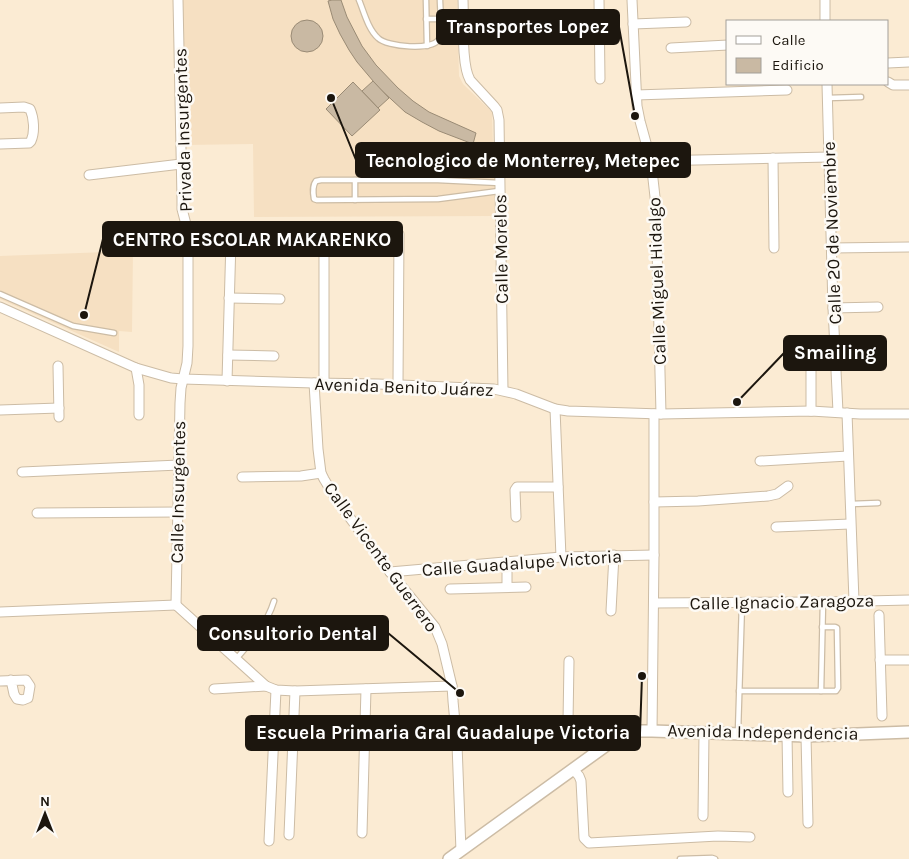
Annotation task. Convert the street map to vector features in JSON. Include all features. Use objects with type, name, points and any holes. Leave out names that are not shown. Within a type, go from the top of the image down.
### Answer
[{"type":"street","name":"Privada Insurgentes","points":[[178,0],[182,204],[188,232],[188,346],[187,364],[183,379]]},
{"type":"street","name":"Calle Morelos","points":[[463,0],[467,75],[494,106],[499,115],[503,390]]},
{"type":"street","points":[[599,0],[600,79]]},
{"type":"street","name":"Calle Miguel Hidalgo","points":[[632,0],[636,95],[640,121],[651,161],[656,206],[657,414],[654,502],[652,730]]},
{"type":"street","points":[[825,0],[825,20]]},
{"type":"street","points":[[633,24],[686,22]]},
{"type":"street","points":[[671,48],[726,45]]},
{"type":"street","points":[[889,63],[909,62]]},
{"type":"street","points":[[889,83],[893,85],[909,86]]},
{"type":"street","name":"Calle 20 de Noviembre","points":[[827,85],[834,308],[848,456],[854,601]]},
{"type":"street","points":[[636,95],[787,90]]},
{"type":"street","points":[[0,108],[24,107],[30,110],[33,115],[34,134],[28,143],[0,144]]},
{"type":"street","points":[[651,161],[829,157]]},
{"type":"street","points":[[773,158],[774,248]]},
{"type":"street","points":[[89,176],[181,164]]},
{"type":"street","points":[[398,384],[399,234]]},
{"type":"street","points":[[212,240],[280,242]]},
{"type":"street","points":[[227,381],[231,240]]},
{"type":"street","points":[[324,246],[324,383]]},
{"type":"street","points":[[832,248],[909,247]]},
{"type":"street","points":[[229,298],[280,299]]},
{"type":"street","name":"Avenida Benito Juárez","points":[[0,306],[136,368],[161,376],[183,379],[484,388],[503,390],[556,409],[568,411],[657,414],[811,411],[909,414]]},
{"type":"street","points":[[834,308],[878,307]]},
{"type":"street","points":[[228,355],[274,356]]},
{"type":"street","points":[[0,410],[59,413],[58,366]]},
{"type":"street","points":[[811,366],[811,411]]},
{"type":"street","points":[[136,368],[139,385],[139,415]]},
{"type":"street","name":"Calle Insurgentes","points":[[176,605],[180,403],[183,379]]},
{"type":"street","name":"Calle Vicente Guerrero","points":[[314,383],[321,473],[336,499],[390,572],[428,617],[438,634],[452,686],[461,851]]},
{"type":"street","points":[[556,409],[561,557]]},
{"type":"street","points":[[760,461],[848,456]]},
{"type":"street","points":[[22,472],[179,464]]},
{"type":"street","points":[[242,477],[301,476],[321,473]]},
{"type":"street","points":[[654,502],[768,496],[777,494],[788,486]]},
{"type":"street","points":[[516,517],[516,487],[558,487]]},
{"type":"street","points":[[37,514],[178,512]]},
{"type":"street","points":[[776,527],[850,524]]},
{"type":"street","name":"Calle Guadalupe Victoria","points":[[390,572],[561,557],[654,555]]},
{"type":"street","points":[[611,611],[614,556]]},
{"type":"street","points":[[507,561],[507,587]]},
{"type":"street","points":[[450,589],[526,587]]},
{"type":"street","name":"Calle Ignacio Zaragoza","points":[[654,603],[909,600]]},
{"type":"street","points":[[0,612],[176,605],[266,686],[276,690],[452,686]]},
{"type":"street","points":[[879,615],[882,716]]},
{"type":"street","points":[[880,660],[909,660]]},
{"type":"street","points":[[569,661],[568,722],[575,735],[591,737],[619,736]]},
{"type":"street","points":[[0,681],[12,680]]},
{"type":"street","points":[[214,689],[266,686]]},
{"type":"street","points":[[362,833],[366,689]]},
{"type":"street","points":[[269,840],[276,690]]},
{"type":"street","points":[[288,835],[295,691]]},
{"type":"street","name":"Avenida Independencia","points":[[449,859],[628,731],[652,730],[806,736],[909,732]]},
{"type":"street","points":[[703,816],[704,732]]},
{"type":"street","points":[[787,735],[788,792]]},
{"type":"street","points":[[806,736],[808,823]]},
{"type":"street","points":[[573,769],[581,782],[584,838],[587,842],[750,836]]},
{"type":"lane","points":[[359,0],[376,36],[382,42],[397,46],[427,46],[433,45],[439,40],[441,31],[440,0]]},
{"type":"lane","points":[[426,0],[427,46]]},
{"type":"lane","points":[[426,19],[440,19]]},
{"type":"lane","points":[[828,98],[861,97]]},
{"type":"lane","points":[[318,180],[438,180],[500,187],[446,198],[317,200],[313,194],[314,183],[318,180]]},
{"type":"lane","points":[[355,180],[355,200]]},
{"type":"lane","points":[[0,294],[73,326],[114,334]]},
{"type":"lane","points":[[68,338],[73,326]]},
{"type":"lane","points":[[850,504],[878,503]]},
{"type":"lane","points":[[236,659],[263,626],[274,602]]},
{"type":"lane","points":[[821,691],[822,602]]},
{"type":"lane","points":[[738,733],[742,603]]},
{"type":"lane","points":[[739,691],[834,691],[838,688],[837,628],[822,627]]},
{"type":"lane","points":[[680,859],[715,859]]},
{"type":"shaded area","points":[[182,0],[457,0],[459,76],[463,84],[492,112],[495,216],[254,217],[253,144],[185,145]]},
{"type":"shaded area","points":[[133,251],[132,332],[119,331],[119,352],[0,299],[0,256]]},
{"type":"building","points":[[341,0],[347,17],[362,46],[376,65],[398,88],[429,112],[476,133],[473,144],[439,131],[405,112],[379,88],[357,62],[340,34],[328,1]]},
{"type":"building","points":[[307,20],[313,21],[318,25],[322,30],[322,42],[318,47],[313,51],[307,52],[301,51],[296,47],[292,42],[291,36],[292,30],[296,25],[301,21]]},
{"type":"building","points":[[373,81],[389,98],[378,108],[362,91]]},
{"type":"building","points":[[353,82],[380,110],[352,136],[326,109]]},
{"type":"place","name":"Tecnologico de Monterrey, Metepec","points":[[331,98]]},
{"type":"place","name":"Transportes Lopez","points":[[635,116]]},
{"type":"place","name":"CENTRO ESCOLAR MAKARENKO","points":[[84,315]]},
{"type":"place","name":"Smailing","points":[[737,402]]},
{"type":"place","name":"Escuela Primaria Gral Guadalupe Victoria","points":[[642,676]]},
{"type":"place","name":"Consultorio Dental","points":[[460,693]]}]
